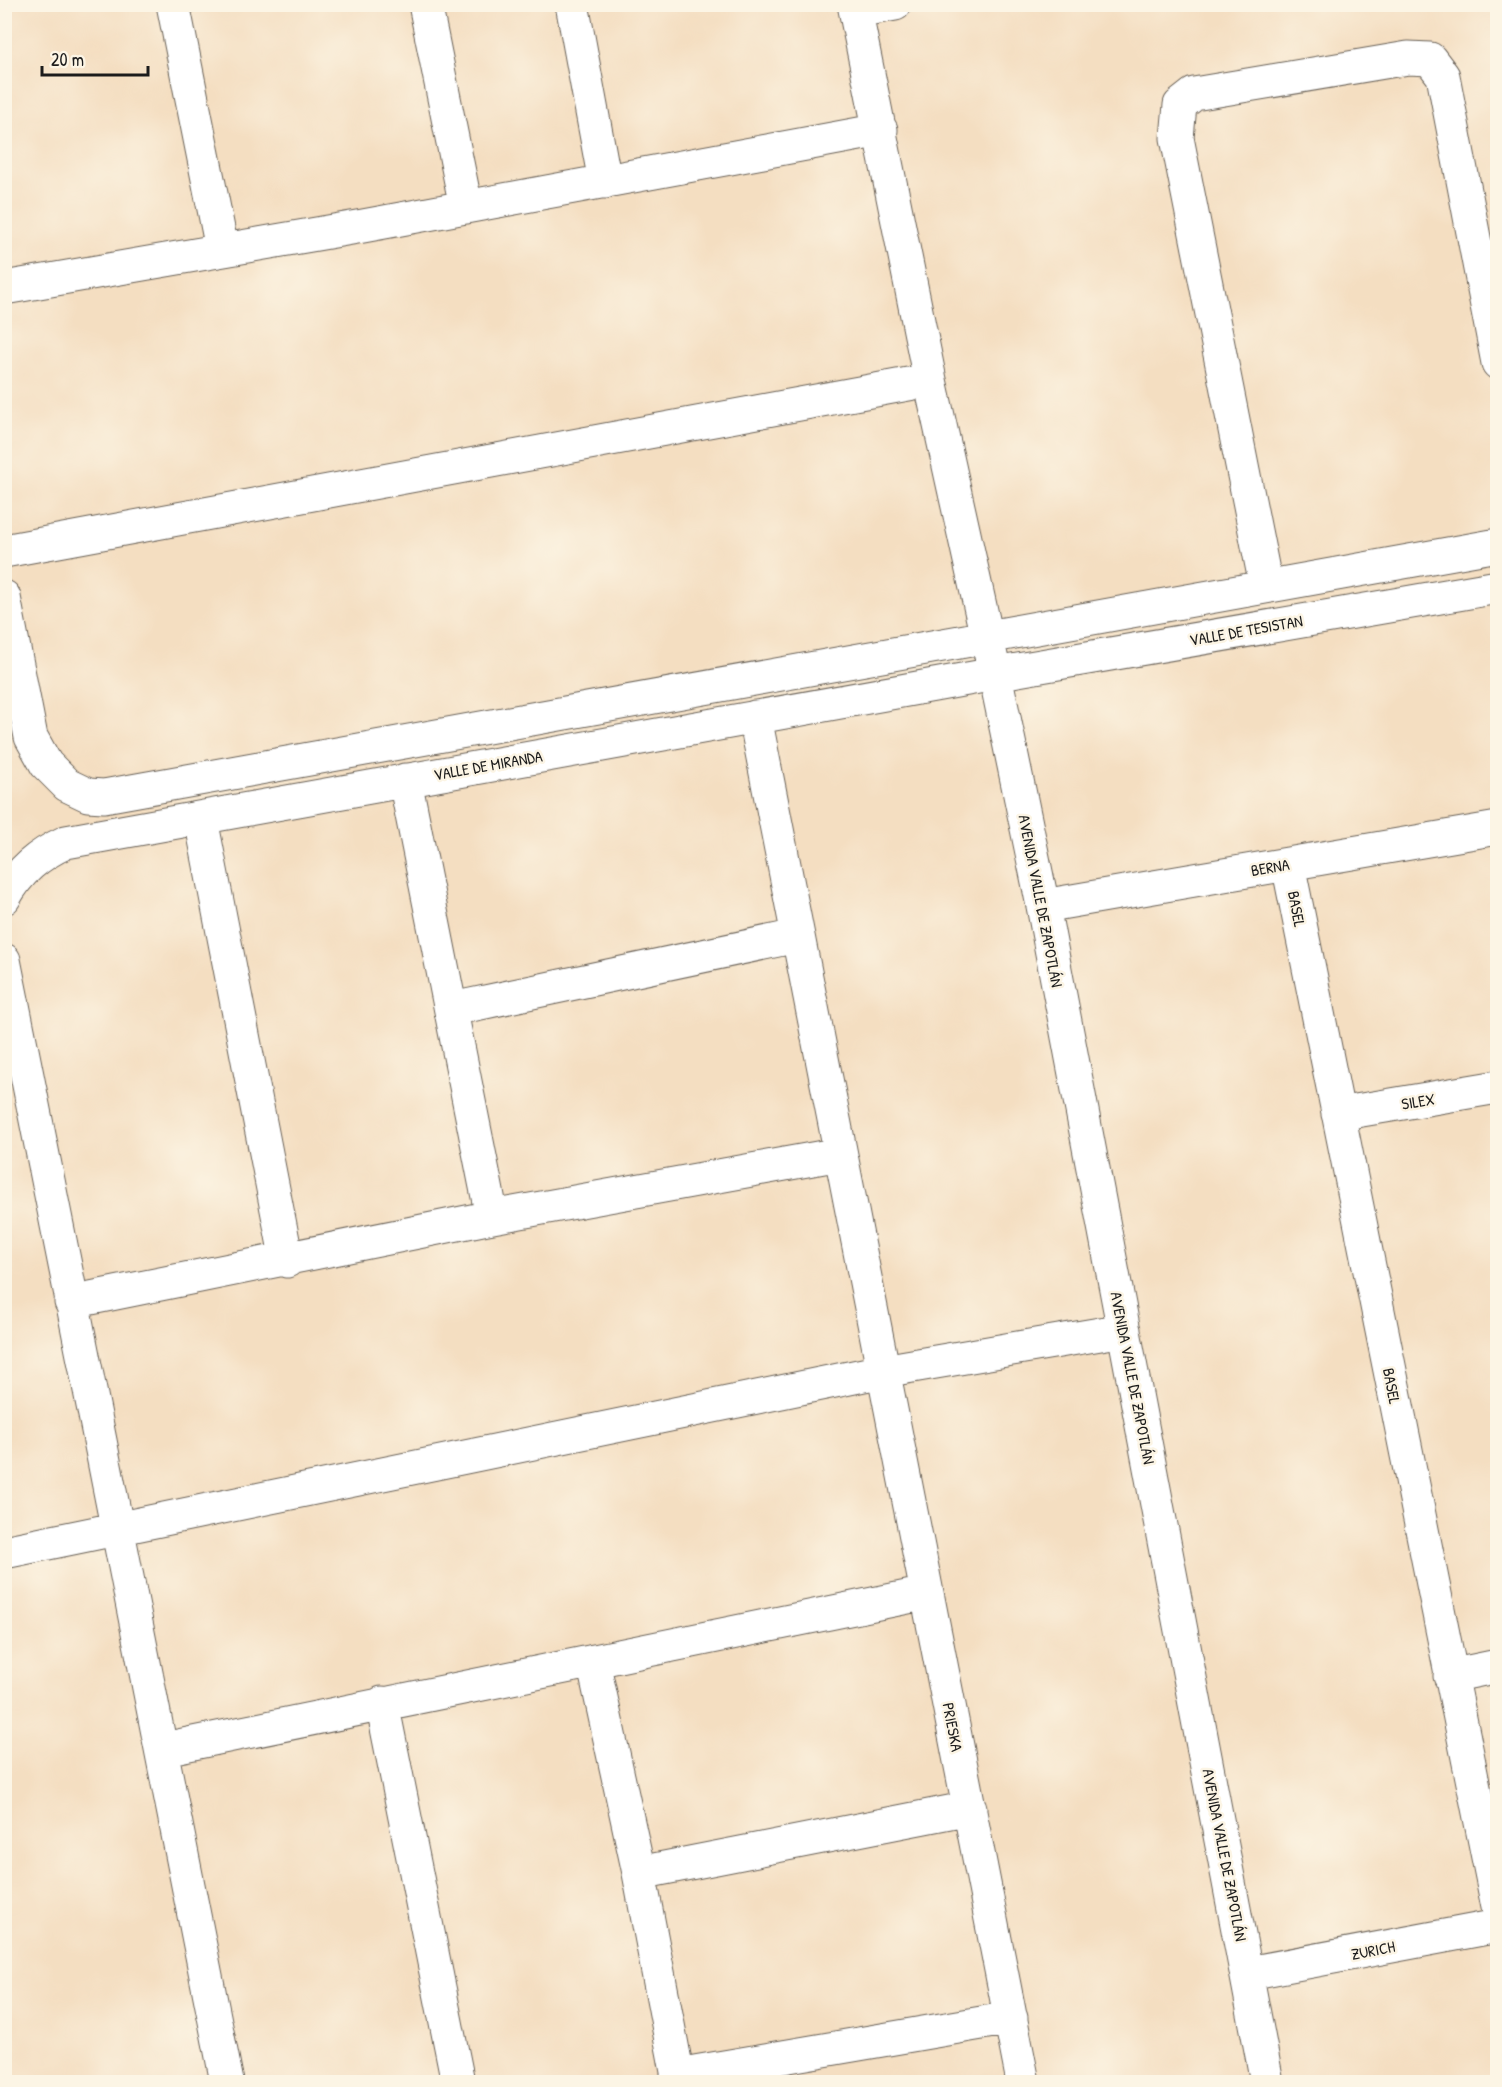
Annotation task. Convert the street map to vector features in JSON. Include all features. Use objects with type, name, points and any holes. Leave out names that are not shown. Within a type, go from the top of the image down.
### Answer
[{"type":"street","points":[[173,4],[222,249]]},
{"type":"street","points":[[425,4],[465,207]]},
{"type":"street","points":[[572,4],[605,182]]},
{"type":"street","points":[[855,8],[895,4]]},
{"type":"street","name":"AVENIDA VALLE DE ZAPOTLÁN","points":[[855,8],[930,380],[987,636],[1042,906],[1248,1973],[1267,2082]]},
{"type":"street","points":[[1266,586],[1177,138],[1180,105],[1194,94],[1408,58],[1430,59],[1443,76],[1497,363]]},
{"type":"street","points":[[4,288],[605,182],[881,130]]},
{"type":"street","points":[[4,551],[930,380]]},
{"type":"street","points":[[4,597],[31,737],[53,771],[67,785],[88,795],[104,796],[1497,545]]},
{"type":"street","name":"VALLE DE TESISTAN","points":[[995,674],[1497,587]]},
{"type":"street","name":"VALLE DE MIRANDA","points":[[4,898],[15,879],[42,852],[66,842],[995,674]]},
{"type":"street","name":"PRIESKA","points":[[754,717],[1023,2082]]},
{"type":"street","points":[[405,780],[492,1217]]},
{"type":"street","points":[[201,819],[287,1261]]},
{"type":"street","name":"BERNA","points":[[1042,906],[1497,828]]},
{"type":"street","name":"BASEL","points":[[1288,864],[1497,1907]]},
{"type":"street","points":[[452,1009],[797,936]]},
{"type":"street","points":[[4,960],[71,1302],[164,1749],[227,2082]]},
{"type":"street","name":"SILEX","points":[[1338,1114],[1497,1087]]},
{"type":"street","points":[[71,1302],[287,1261],[492,1217],[840,1154]]},
{"type":"street","points":[[4,1552],[883,1371],[1124,1330]]},
{"type":"street","points":[[164,1749],[927,1593]]},
{"type":"street","points":[[593,1661],[639,1873],[678,2079],[1011,2018]]},
{"type":"street","points":[[1450,1676],[1497,1666]]},
{"type":"street","points":[[382,1703],[458,2082]]},
{"type":"street","points":[[639,1873],[970,1808]]},
{"type":"street","name":"ZURICH","points":[[1248,1973],[1497,1926]]}]
